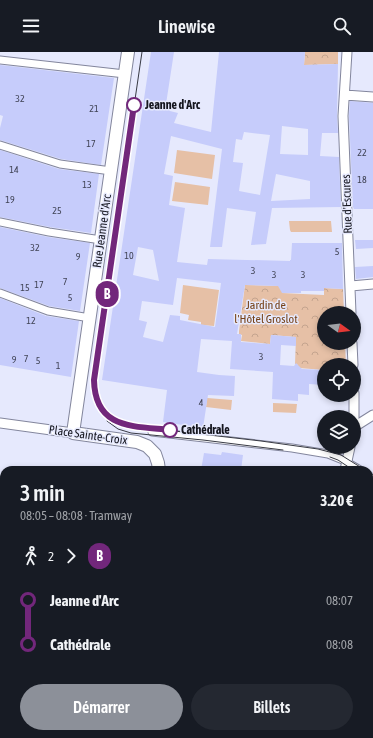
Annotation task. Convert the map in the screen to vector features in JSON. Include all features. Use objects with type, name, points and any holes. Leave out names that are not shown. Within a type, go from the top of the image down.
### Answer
[{"type":"street","name":"Rue Jeanne d'Arc","points":[[73,433],[128,52]]},
{"type":"street","name":"Rue d'Escures","points":[[346,52],[344,116],[351,306]]},
{"type":"street","points":[[0,60],[125,74]]},
{"type":"street","points":[[345,95],[373,97]]},
{"type":"street","points":[[0,145],[60,164],[111,171]]},
{"type":"street","points":[[0,222],[49,232],[101,240]]},
{"type":"street","points":[[351,286],[373,284]]},
{"type":"street","points":[[0,293],[48,311],[90,318]]},
{"type":"street","points":[[361,422],[373,415]]},
{"type":"street","name":"Place Sainte-Croix","points":[[0,422],[137,442],[147,446],[155,454],[158,466]]},
{"type":"street","points":[[152,432],[292,448],[328,454],[346,466],[349,454]]},
{"type":"green space","points":[[305,52],[338,52],[338,64],[304,65]]},
{"type":"green space","points":[[177,150],[215,155],[212,179],[174,173]]},
{"type":"green space","points":[[175,182],[210,187],[208,205],[172,201]]},
{"type":"green space","points":[[289,221],[331,221],[332,232],[291,232]]},
{"type":"green space","points":[[183,285],[219,290],[214,326],[201,325],[201,322],[188,320],[189,315],[180,313]]},
{"type":"green space","name":"Jardin de l'Hôtel Groslot","points":[[245,285],[282,286],[282,293],[324,295],[324,288],[343,289],[344,306],[317,306],[317,350],[345,350],[346,358],[317,358],[317,369],[299,368],[297,364],[295,364],[296,337],[271,335],[270,344],[241,341],[242,335],[239,334]]},
{"type":"green space","points":[[207,398],[232,400],[231,410],[206,407]]},
{"type":"green space","points":[[273,403],[297,404],[296,413],[273,412]]},
{"type":"building","points":[[151,52],[174,52],[166,104],[170,111],[178,113],[174,123],[211,132],[219,52],[305,52],[304,65],[338,64],[338,133],[322,133],[320,156],[339,157],[341,207],[272,208],[266,244],[251,245],[256,212],[227,208],[222,247],[210,247],[222,149],[171,136],[164,174],[173,176],[169,205],[185,208],[177,262],[207,265],[208,259],[290,261],[292,243],[342,243],[343,289],[324,288],[324,291],[282,293],[278,286],[245,285],[237,334],[241,334],[241,342],[270,344],[271,335],[296,337],[296,346],[281,345],[280,365],[294,366],[296,363],[302,369],[317,370],[317,385],[309,384],[309,395],[298,394],[298,401],[272,399],[273,372],[230,369],[232,341],[201,339],[197,372],[235,376],[234,396],[208,395],[203,428],[163,422],[167,390],[102,380]],"holes":[[[282,126],[308,129],[308,155],[280,154]],[[244,132],[270,135],[260,195],[239,191],[243,163],[233,162],[236,139],[242,140]],[[276,174],[310,181],[310,199],[271,201]],[[138,247],[153,250],[159,281],[133,275]],[[177,278],[221,283],[215,327],[180,320],[180,316],[170,315],[163,342],[143,337],[147,322],[139,320],[142,301],[173,305]]]},
{"type":"building","points":[[0,65],[114,78],[101,165],[61,159],[0,140],[0,128],[3,116],[0,115]]},
{"type":"building","points":[[350,101],[373,103],[373,209],[354,209],[353,207],[349,116]]},
{"type":"building","points":[[0,150],[59,169],[99,174],[91,233],[0,217]]},
{"type":"building","points":[[0,227],[48,237],[90,243],[80,311],[49,306],[0,288]]},
{"type":"building","points":[[355,240],[373,240],[373,248],[356,249]]},
{"type":"building","points":[[373,266],[373,277],[356,279],[355,267]]},
{"type":"building","points":[[0,298],[46,316],[79,321],[71,377],[0,365]]},
{"type":"building","points":[[222,452],[243,455],[242,466],[202,466],[204,453],[221,455]]},
{"type":"tram line","points":[[142,52],[94,379],[95,389],[100,404],[109,415],[122,423],[131,426],[318,449],[341,455],[359,466]]},
{"type":"tram line","name":"B","points":[[134,105],[94,380],[95,390],[97,400],[102,409],[119,423],[131,426],[170,430]]},
{"type":"tram line","points":[[107,421],[118,429],[131,433],[283,450]]},
{"type":"tram line","points":[[330,457],[347,466]]},
{"type":"place","name":"Jeanne d'Arc","points":[[134,105]]},
{"type":"place","name":"Cathédrale","points":[[170,430]]}]
